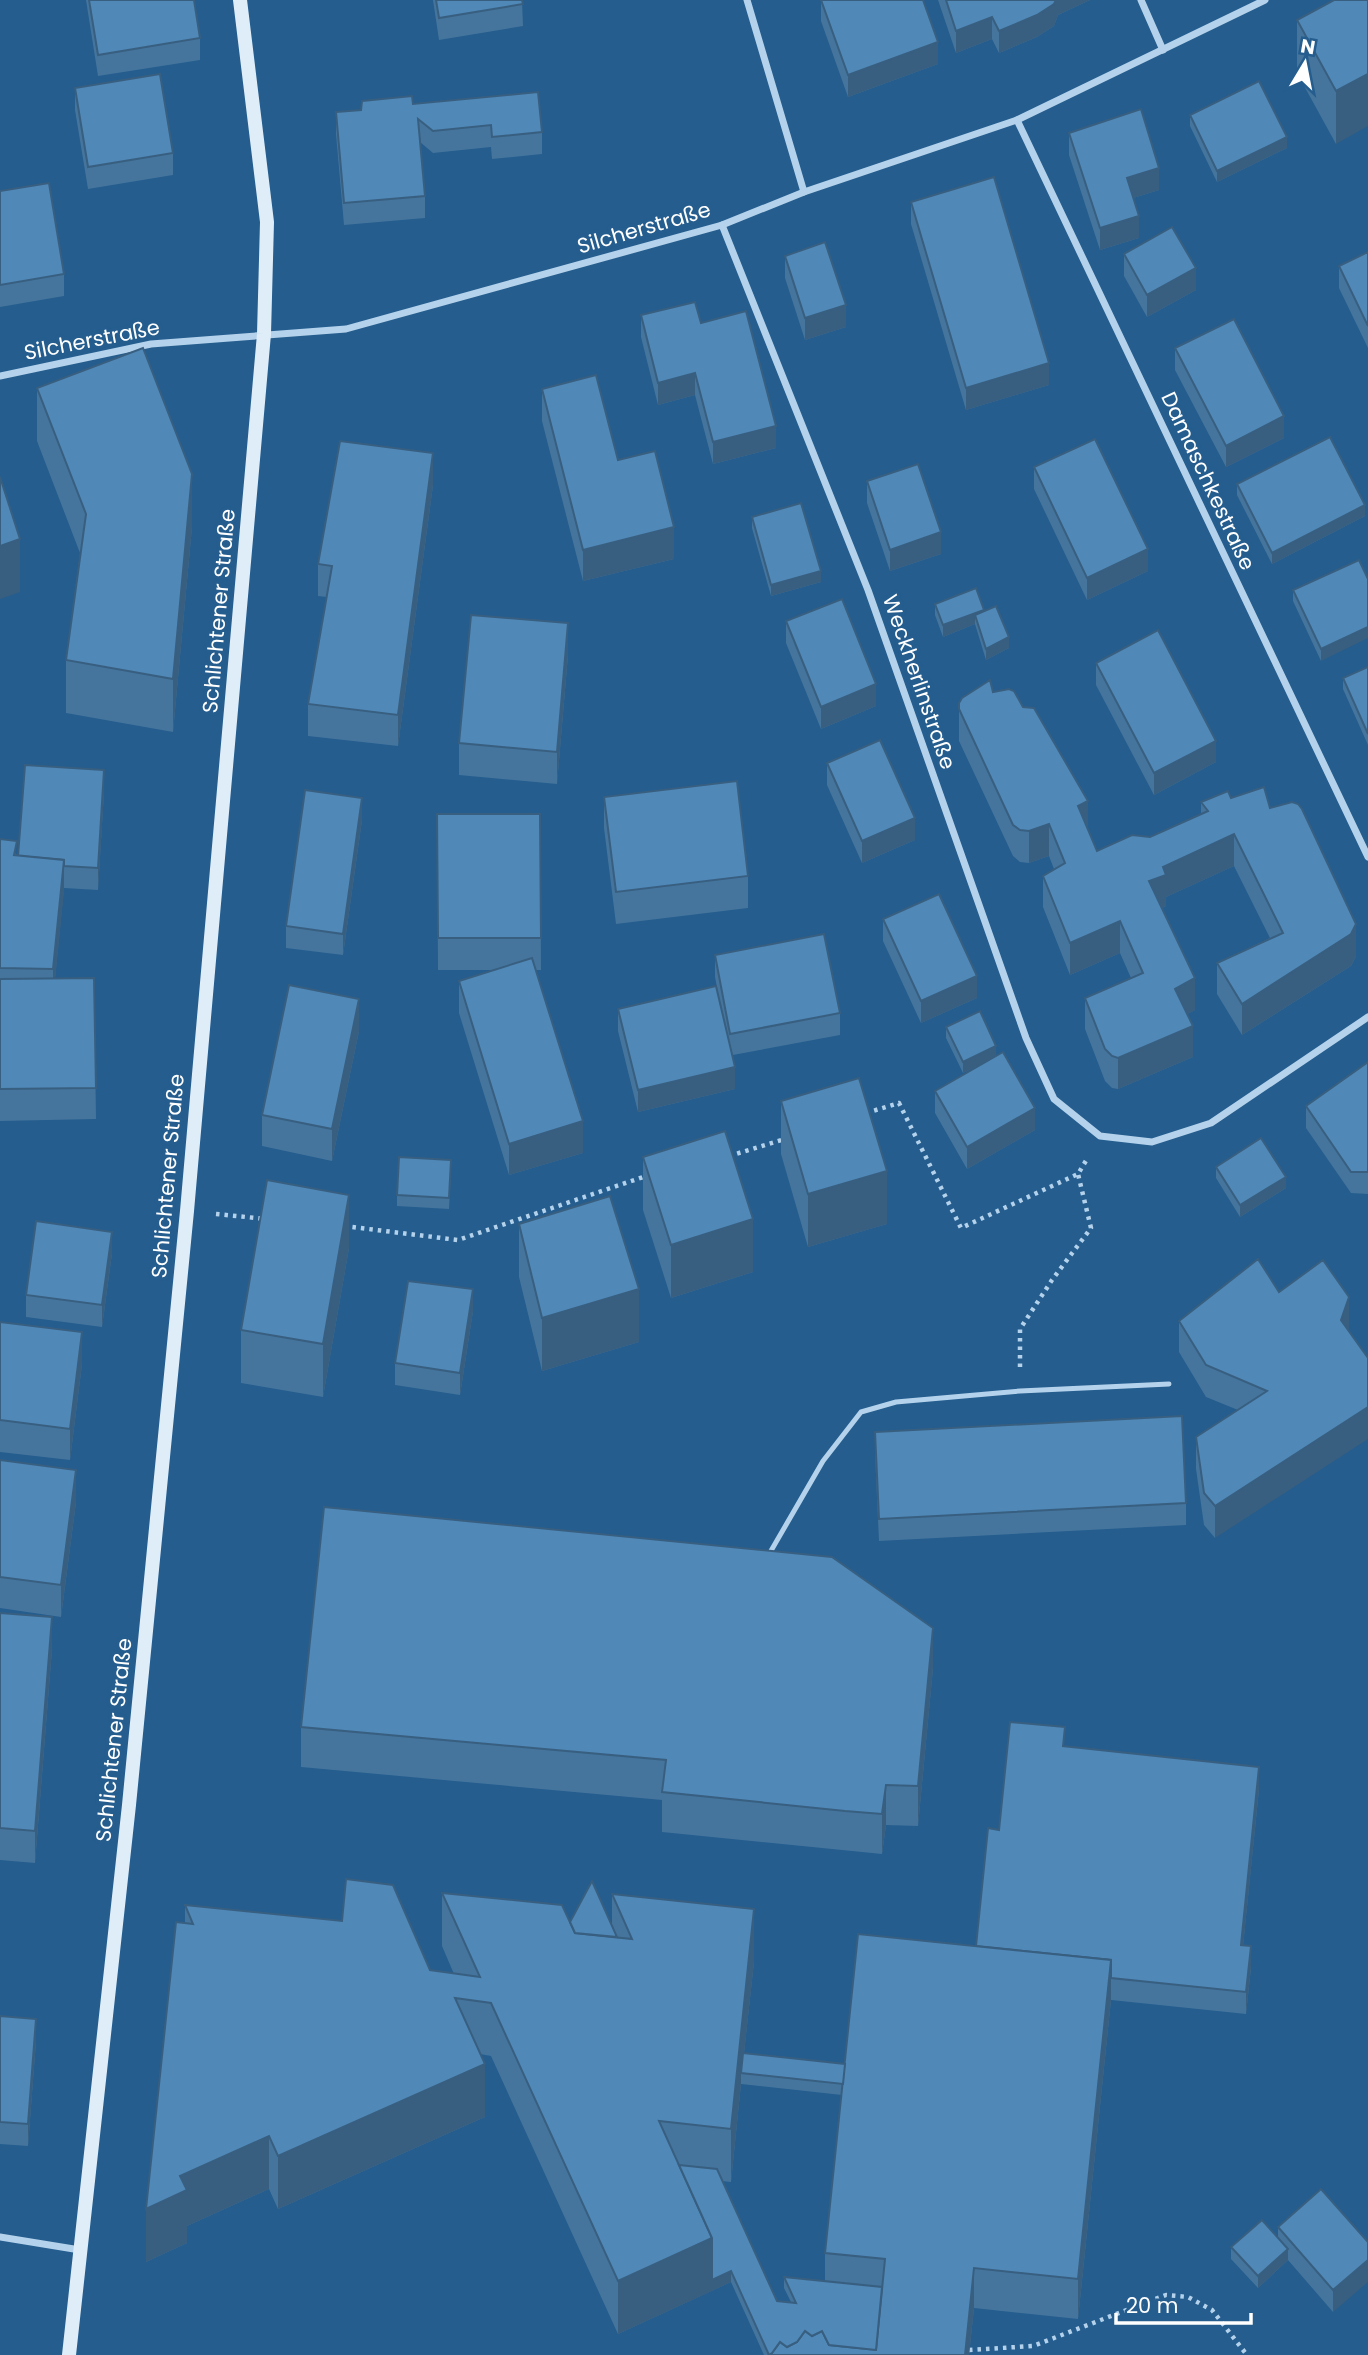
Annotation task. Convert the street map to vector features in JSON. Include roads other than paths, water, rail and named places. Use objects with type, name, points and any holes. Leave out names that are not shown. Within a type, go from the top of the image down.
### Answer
[{"type":"main road","name":"Schlichtener Straße","points":[[69,2355],[130,1805],[187,1211],[264,334],[267,222],[240,0]]},
{"type":"street","points":[[747,0],[804,192]]},
{"type":"street","points":[[1141,0],[1163,50]]},
{"type":"street","name":"Silcherstraße","points":[[0,376],[151,344],[346,329],[722,225],[804,192],[1017,120],[1265,0]]},
{"type":"street","name":"Damaschkestraße","points":[[1017,120],[1368,857]]},
{"type":"street","name":"Weckherlinstraße","points":[[722,225],[868,590],[1027,1038],[1055,1099],[1100,1136],[1152,1142],[1210,1123],[1368,1017]]},
{"type":"street","points":[[0,2237],[80,2250]]},
{"type":"lane","points":[[764,1561],[824,1461],[861,1412],[896,1402],[1020,1391],[1169,1384]]}]
